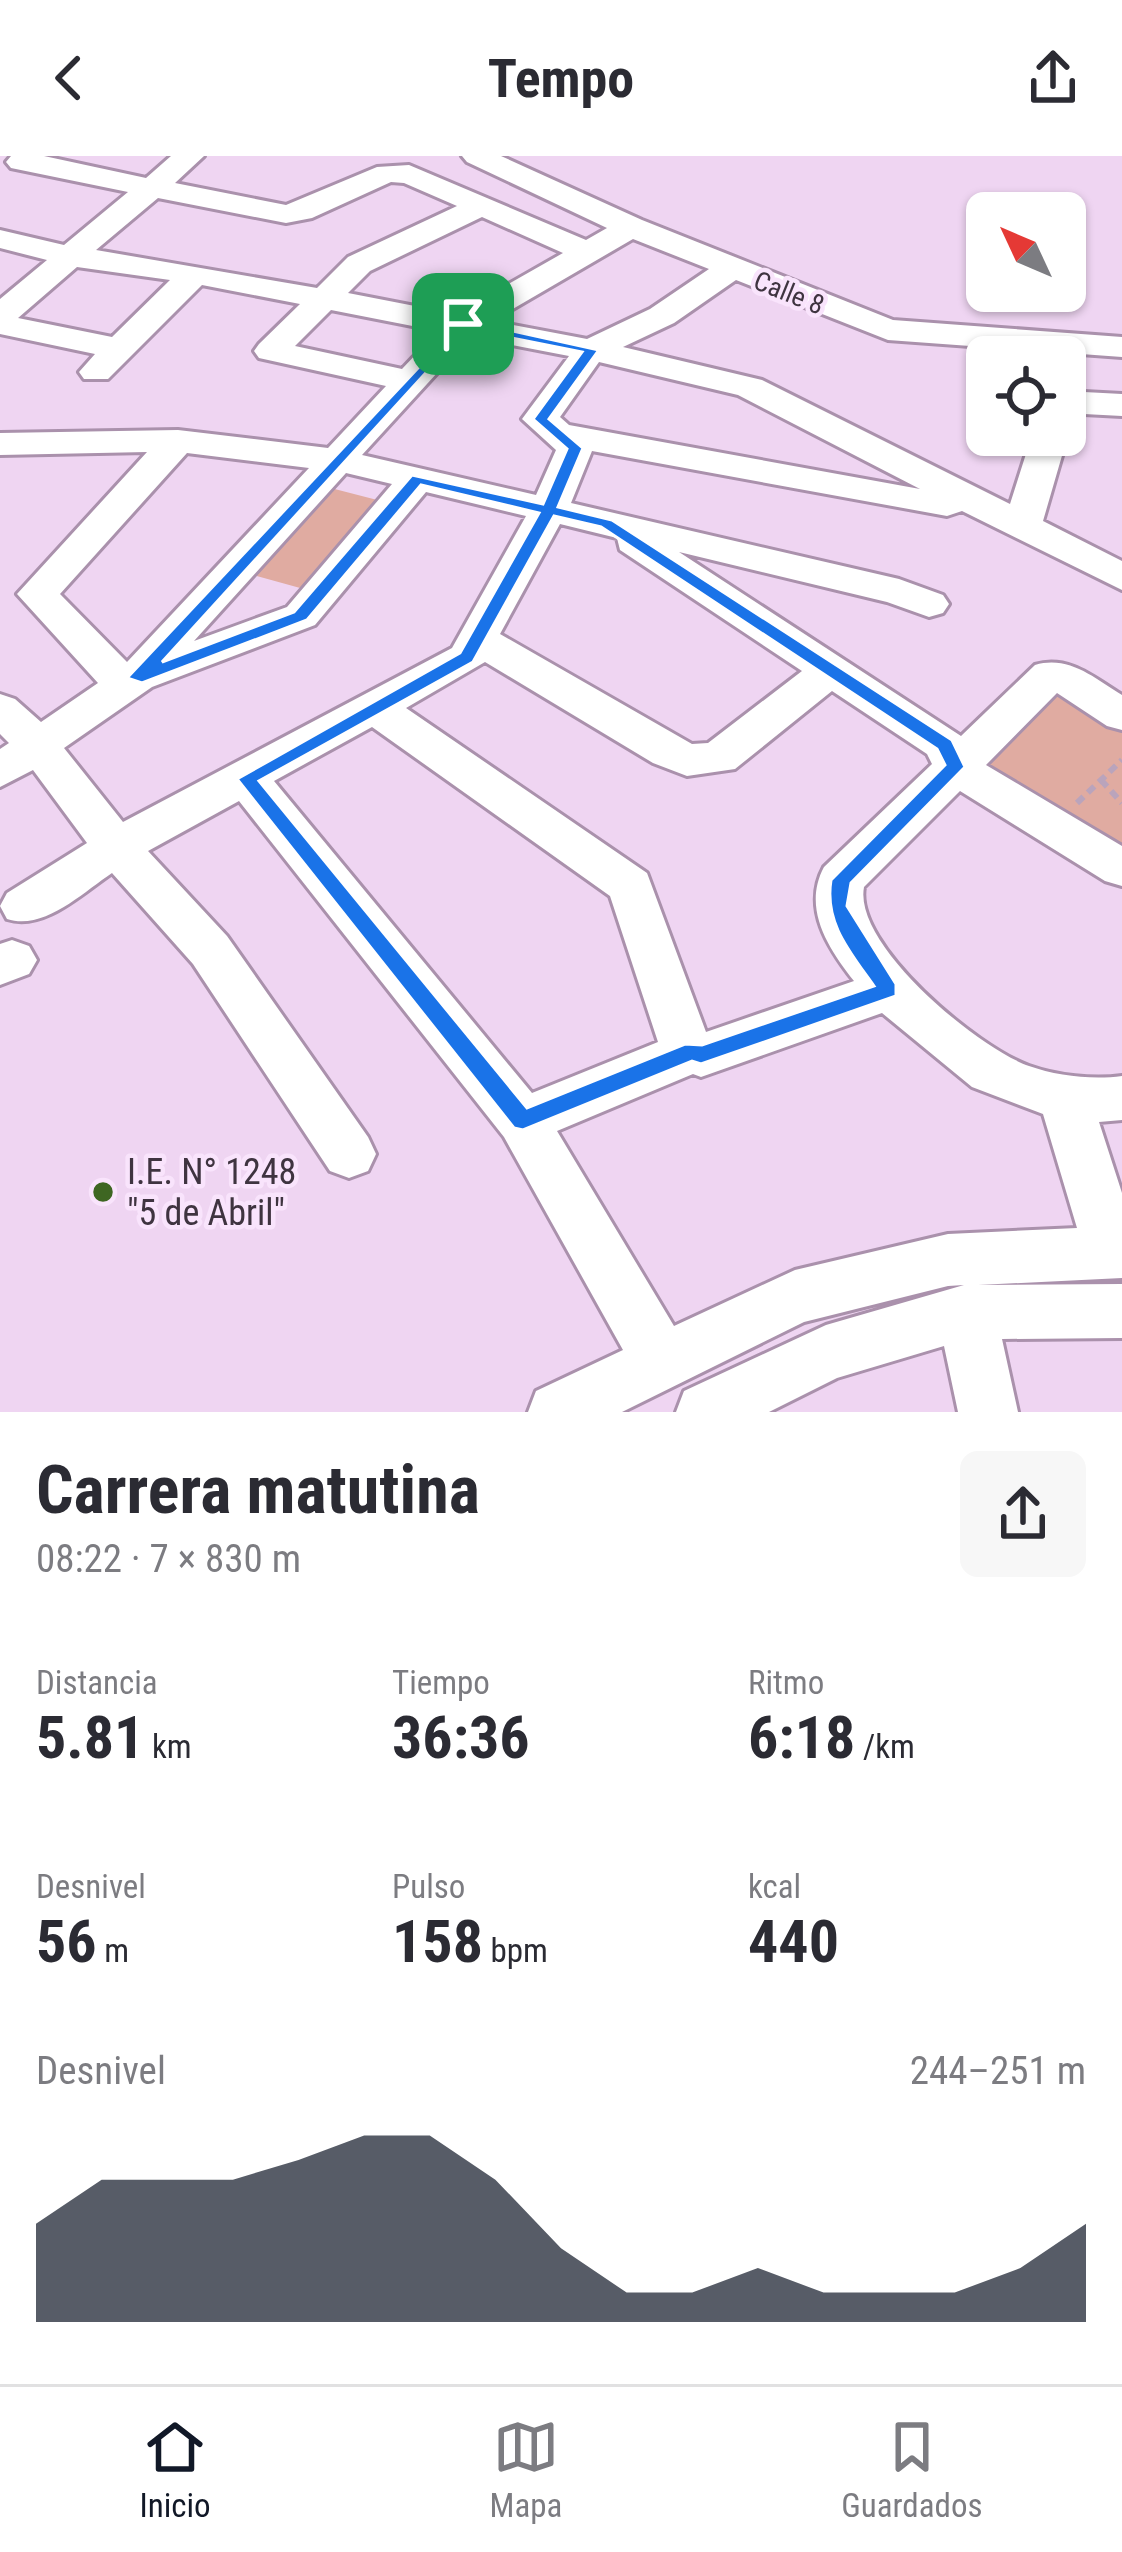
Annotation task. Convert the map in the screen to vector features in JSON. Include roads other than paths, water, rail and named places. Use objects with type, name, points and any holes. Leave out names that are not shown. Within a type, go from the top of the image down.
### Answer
[{"type":"street","points":[[29,156],[21,162],[286,214],[397,172],[587,252]]},
{"type":"street","points":[[189,156],[0,320],[108,361],[195,274]]},
{"type":"street","name":"Calle 8","points":[[477,156],[631,227],[889,330],[966,340]]},
{"type":"street","points":[[411,380],[272,351],[359,264],[478,207]]},
{"type":"street","points":[[130,682],[463,324],[631,227]]},
{"type":"street","points":[[0,239],[69,256],[195,274],[463,324],[750,386],[1122,577]]},
{"type":"street","points":[[24,906],[116,847],[467,657],[549,510],[575,448],[540,419],[592,350],[662,316],[731,269]]},
{"type":"street","name":"Calle 8","points":[[1086,347],[1122,347]]},
{"type":"street","points":[[1086,403],[1122,405]]},
{"type":"street","points":[[554,433],[1011,521]]},
{"type":"street","points":[[3,448],[31,441],[178,441],[337,460],[929,604]]},
{"type":"street","points":[[130,682],[37,594],[178,441]]},
{"type":"street","points":[[1011,521],[1041,456]]},
{"type":"street","points":[[0,770],[130,682],[301,616],[417,479]]},
{"type":"street","points":[[607,524],[945,745],[955,767],[1122,868]]},
{"type":"street","points":[[477,639],[687,760],[719,758],[830,670]]},
{"type":"street","points":[[1122,716],[1062,677],[1050,675],[841,880],[837,906],[850,934],[889,990],[949,1043],[1012,1083],[1106,1102],[1122,1098]]},
{"type":"street","points":[[375,708],[630,886],[685,1045],[693,1051],[701,1055],[889,990]]},
{"type":"street","points":[[0,709],[36,743],[116,847],[210,950],[349,1154]]},
{"type":"street","points":[[247,779],[523,1120],[662,1362]]},
{"type":"street","points":[[523,1120],[693,1051]]},
{"type":"street","points":[[558,1412],[795,1298],[947,1260],[1117,1252],[1064,1094]]},
{"type":"street","points":[[706,1412],[826,1353],[966,1312],[1122,1311]]},
{"type":"street","points":[[966,1312],[988,1412]]},
{"type":"place","name":"I.E. N° 1248 \"5 de Abril\"","points":[[103,1192]]}]
